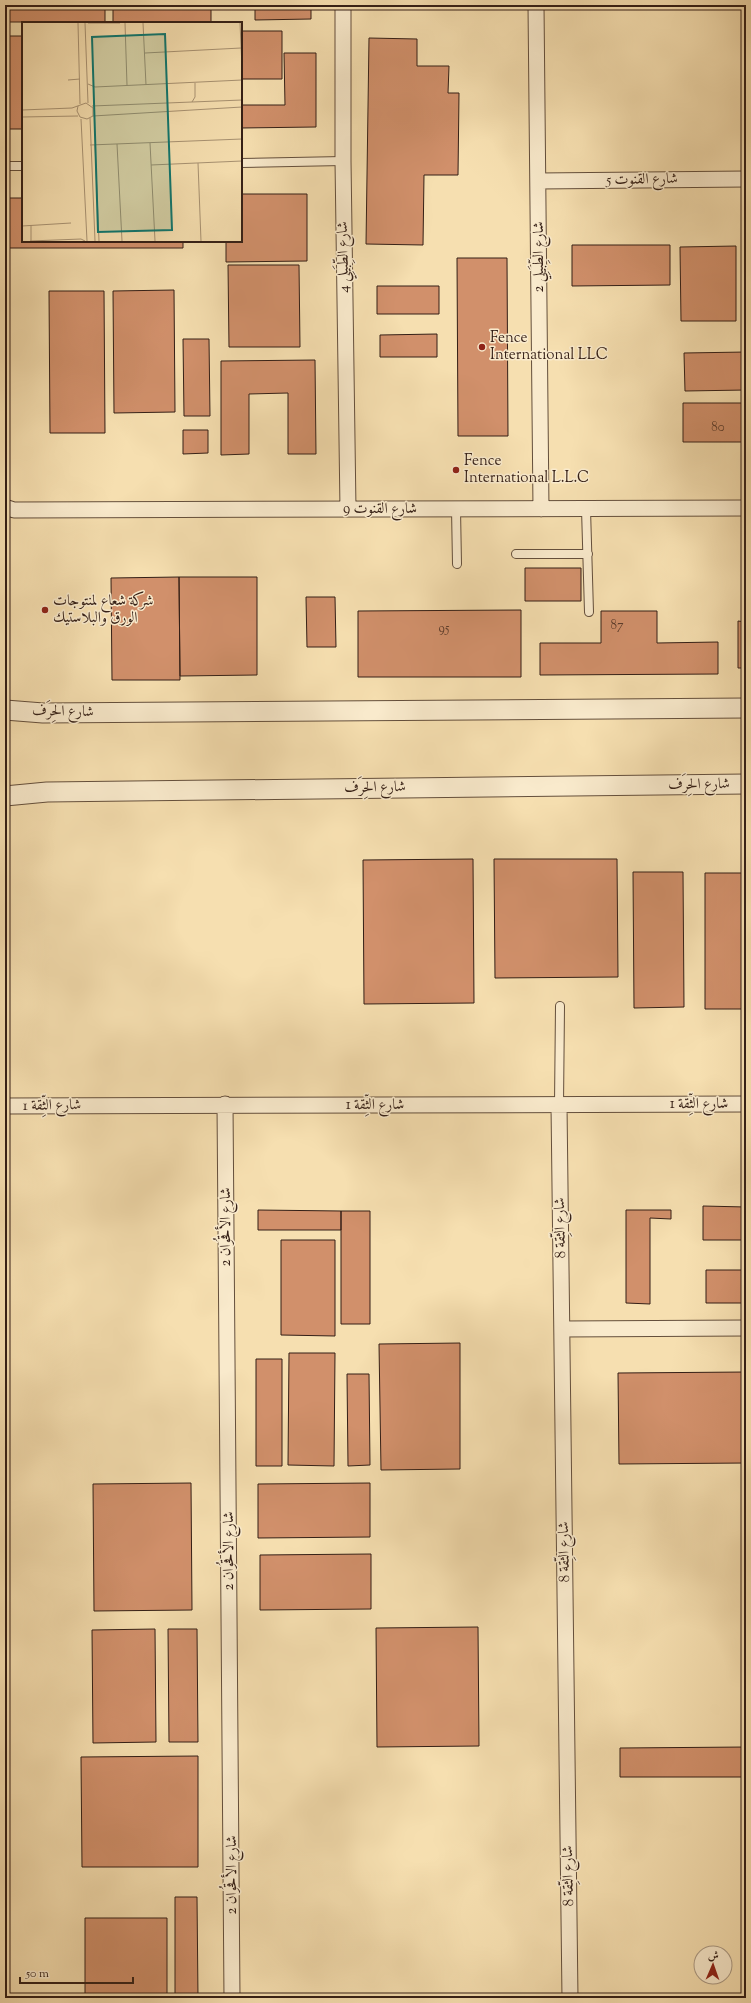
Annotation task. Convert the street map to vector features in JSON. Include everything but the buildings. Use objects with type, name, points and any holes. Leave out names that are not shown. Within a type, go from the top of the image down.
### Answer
[{"type":"street","name":"شارع الطِّبَيلِي 4","points":[[344,5],[343,161],[348,509]]},
{"type":"street","name":"شارع الطِّبَيلِي 2","points":[[536,5],[541,509]]},
{"type":"street","name":"شارع القنوت 5","points":[[538,181],[746,179]]},
{"type":"street","name":"شارع القنوت 9","points":[[8,510],[746,508]]},
{"type":"street","name":"شارع الحِرَف","points":[[5,710],[43,713],[746,708]]},
{"type":"street","name":"شارع الحِرَف","points":[[5,796],[48,792],[746,784]]},
{"type":"street","name":"شارع الثِّقة 1","points":[[5,1106],[225,1104],[746,1104]]},
{"type":"street","name":"شارع الأقحُوان 2","points":[[225,1104],[232,1998]]},
{"type":"street","name":"شارع الثِّقة 8","points":[[559,1105],[570,1998]]},
{"type":"street","points":[[562,1329],[746,1328]]},
{"type":"lane","points":[[242,163],[343,161]]},
{"type":"lane","points":[[5,166],[22,166]]},
{"type":"lane","points":[[456,509],[457,564]]},
{"type":"lane","points":[[586,509],[589,612]]},
{"type":"lane","points":[[516,554],[588,554]]},
{"type":"lane","points":[[559,1105],[560,1006]]},
{"type":"place","name":"Fence International LLC","points":[[482,347]]},
{"type":"place","name":"Fence International L.L.C","points":[[456,470]]},
{"type":"place","name":"شركة شعاع لمنتوجات الورق والبلاستيك","points":[[45,610]]}]
